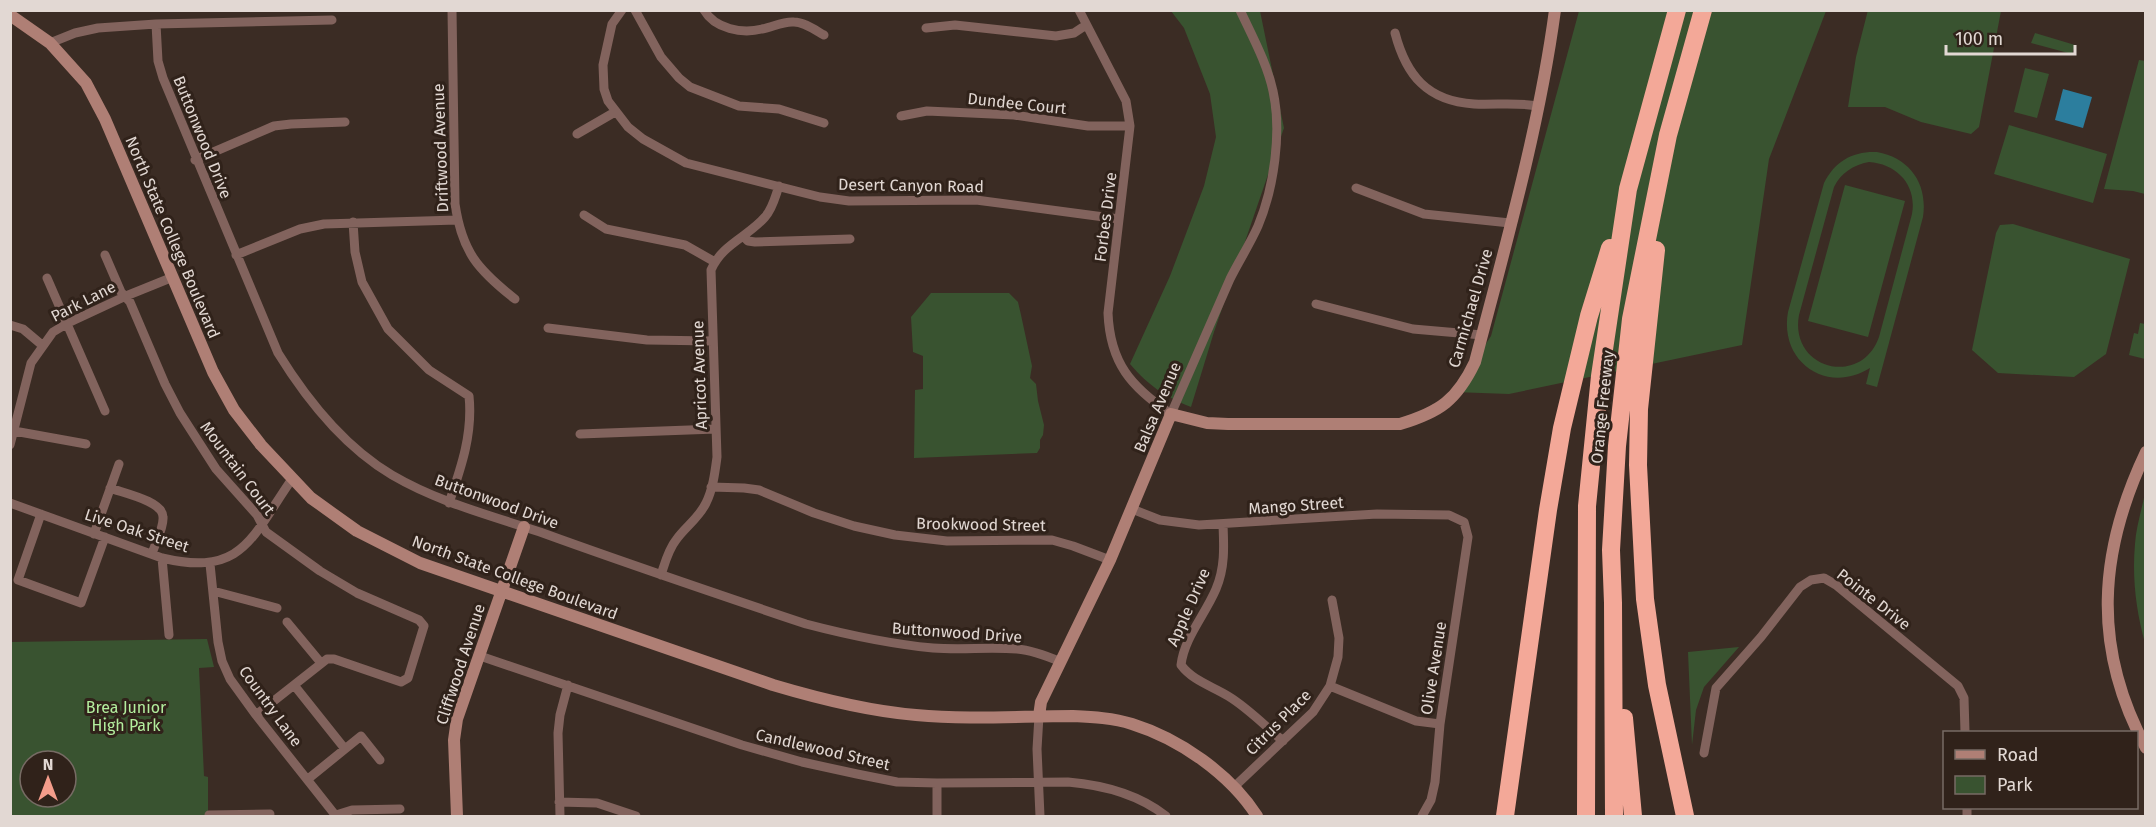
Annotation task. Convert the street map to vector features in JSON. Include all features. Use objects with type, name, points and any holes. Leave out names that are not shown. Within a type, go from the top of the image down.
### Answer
[{"type":"highway","name":"Orange Freeway","points":[[1586,816],[1587,506],[1600,376],[1628,189],[1677,10]]},
{"type":"highway","name":"Orange Freeway","points":[[1614,816],[1611,550],[1617,446],[1631,319],[1668,135],[1703,10]]},
{"type":"highway","points":[[1668,135],[1639,409],[1638,465],[1645,599],[1657,685],[1685,816]]},
{"type":"highway","points":[[1504,816],[1546,521],[1562,428],[1589,316],[1628,189]]},
{"type":"highway","points":[[1613,603],[1633,816]]},
{"type":"street","name":"Driftwood Avenue","points":[[452,10],[457,220],[476,266],[515,299]]},
{"type":"street","points":[[578,134],[615,112],[604,89],[603,65],[612,24],[622,10]]},
{"type":"street","points":[[635,10],[661,57],[690,87],[739,106],[778,109],[824,123]]},
{"type":"street","points":[[704,10],[718,24],[730,29],[760,30],[783,23],[798,22],[824,35]]},
{"type":"street","name":"Forbes Drive","points":[[1079,10],[1126,101],[1130,126],[1108,313],[1109,330],[1121,367],[1133,384],[1148,399],[1172,414]]},
{"type":"street","name":"Balsa Avenue","points":[[1040,816],[1037,749],[1041,702],[1110,560],[1231,278],[1257,228],[1269,196],[1274,162],[1276,118],[1273,91],[1264,64],[1240,10]]},
{"type":"street","name":"Carmichael Drive","points":[[1172,414],[1207,423],[1228,424],[1400,424],[1426,416],[1446,404],[1465,384],[1475,362],[1510,224],[1538,106],[1555,10]]},
{"type":"street","name":"North State College Boulevard","points":[[10,15],[50,43],[86,83],[105,119],[213,372],[234,410],[261,445],[292,479],[311,498],[342,520],[385,547],[420,562],[772,685],[844,704],[927,716],[1093,717],[1132,724],[1176,743],[1203,761],[1234,787],[1257,816]]},
{"type":"street","points":[[50,43],[75,33],[98,28],[156,24],[332,20]]},
{"type":"street","name":"Buttonwood Drive","points":[[156,24],[158,61],[163,78],[195,160],[278,353],[317,410],[366,456],[391,475],[449,503],[806,624],[856,638],[934,648],[1018,649],[1061,662]]},
{"type":"street","points":[[926,28],[955,25],[1056,36],[1074,33],[1086,25]]},
{"type":"street","points":[[1395,33],[1402,57],[1413,76],[1431,91],[1463,102],[1518,103],[1538,106]]},
{"type":"street","name":"Dundee Court","points":[[902,116],[927,111],[1014,115],[1088,126],[1130,126]]},
{"type":"street","name":"Desert Canyon Road","points":[[615,112],[644,138],[686,163],[820,197],[849,201],[976,200],[1119,219]]},
{"type":"street","points":[[195,160],[274,126],[345,122]]},
{"type":"street","points":[[584,215],[606,230],[685,245],[715,262],[720,254],[765,218],[771,209],[779,186]]},
{"type":"street","points":[[1356,188],[1424,214],[1510,224]]},
{"type":"street","points":[[236,255],[300,229],[324,224],[457,220]]},
{"type":"street","points":[[353,222],[355,252],[362,282],[388,329],[429,370],[469,396],[470,430],[463,464],[449,503]]},
{"type":"street","points":[[743,236],[748,241],[755,242],[850,239]]},
{"type":"street","name":"Mountain Court","points":[[105,255],[185,423],[216,469],[257,515],[266,532],[320,571],[357,593],[419,620],[424,626],[408,678],[401,682],[334,659],[327,659],[321,663]]},
{"type":"street","name":"Apricot Avenue","points":[[661,575],[673,545],[706,504],[717,457],[710,279],[715,262]]},
{"type":"street","name":"Park Lane","points":[[10,445],[31,363],[53,332],[126,296],[173,277]]},
{"type":"street","points":[[47,278],[105,411]]},
{"type":"street","points":[[1316,304],[1413,329],[1482,335]]},
{"type":"street","points":[[10,325],[23,329],[42,345]]},
{"type":"street","points":[[548,328],[646,340],[713,341]]},
{"type":"street","points":[[10,397],[21,400]]},
{"type":"street","points":[[580,434],[716,429]]},
{"type":"street","points":[[14,431],[86,444]]},
{"type":"street","points":[[2137,731],[2127,711],[2115,674],[2108,617],[2111,561],[2118,525],[2145,452]]},
{"type":"street","points":[[94,534],[119,464]]},
{"type":"street","name":"Live Oak Street","points":[[10,503],[162,558],[185,563],[210,564],[230,557],[242,548],[262,525],[292,479]]},
{"type":"street","points":[[110,488],[157,505],[163,512],[164,519],[152,554]]},
{"type":"street","name":"Brookwood Street","points":[[711,488],[759,490],[824,517],[895,535],[947,541],[1052,540],[1110,560]]},
{"type":"street","name":"Mango Street","points":[[1132,509],[1160,520],[1181,524],[1222,525],[1377,514],[1449,515],[1464,522]]},
{"type":"street","points":[[41,514],[18,580],[81,603],[105,537]]},
{"type":"street","name":"Olive Avenue","points":[[1422,816],[1431,800],[1435,782],[1440,724],[1468,537],[1464,522]]},
{"type":"street","name":"Apple Drive","points":[[1222,525],[1224,550],[1222,572],[1215,591],[1182,652],[1181,666],[1189,675],[1248,710],[1283,741]]},
{"type":"street","name":"Cliffwood Avenue","points":[[457,816],[455,729],[524,527]]},
{"type":"street","points":[[162,558],[169,635]]},
{"type":"street","name":"Country Lane","points":[[210,564],[218,642],[222,661],[230,679],[336,816]]},
{"type":"street","name":"Pointe Drive","points":[[1704,753],[1716,688],[1761,638],[1800,587],[1811,580],[1824,578],[1836,585],[1958,686],[1964,698],[1965,731]]},
{"type":"street","points":[[213,591],[277,608]]},
{"type":"street","name":"Citrus Place","points":[[1234,787],[1313,712],[1330,686],[1338,657],[1339,638],[1332,600]]},
{"type":"street","points":[[256,715],[321,663],[287,622]]},
{"type":"street","name":"Candlewood Street","points":[[480,656],[742,746],[802,762],[897,782],[1080,783],[1115,789],[1166,816]]},
{"type":"street","points":[[294,685],[345,749]]},
{"type":"street","points":[[560,816],[558,733],[568,685]]},
{"type":"street","points":[[1330,686],[1416,721],[1440,724]]},
{"type":"street","points":[[2138,734],[2145,748]]},
{"type":"street","points":[[308,779],[361,736],[380,760]]},
{"type":"street","points":[[937,783],[937,816]]},
{"type":"street","points":[[559,802],[580,801],[597,804],[636,816]]},
{"type":"street","points":[[336,816],[352,810],[400,809]]},
{"type":"street","points":[[209,815],[270,814]]},
{"type":"green space","points":[[1868,10],[2001,11],[1979,127],[1971,134],[1921,122],[1885,107],[1848,107],[1856,57]]},
{"type":"green space","points":[[1171,11],[1260,11],[1284,128],[1214,332],[1191,407],[1158,390],[1130,364],[1170,276],[1204,186],[1216,137],[1210,94],[1184,28]]},
{"type":"green space","points":[[1579,11],[1826,11],[1769,159],[1742,345],[1509,394],[1454,392],[1491,336]]},
{"type":"green space","points":[[2035,33],[2075,45],[2072,54],[2031,43]]},
{"type":"green space","points":[[2139,60],[2146,61],[2145,194],[2104,189]]},
{"type":"green space","points":[[2025,68],[2049,74],[2037,118],[2014,112]]},
{"type":"green space","points":[[2009,125],[2107,154],[2093,203],[1994,174]]},
{"type":"green space","points":[[1860,153],[1889,155],[1907,167],[1919,184],[1924,205],[1923,217],[1877,387],[1866,384],[1870,368],[1854,375],[1838,378],[1810,369],[1799,359],[1791,346],[1787,330],[1788,312],[1824,183],[1839,163]],"holes":[[[1869,162],[1889,167],[1903,178],[1911,194],[1912,214],[1879,337],[1870,353],[1858,363],[1843,367],[1829,365],[1815,359],[1805,348],[1799,334],[1799,315],[1834,187],[1844,174],[1858,165]]]},
{"type":"green space","points":[[1845,185],[1905,201],[1868,337],[1808,321]]},
{"type":"green space","points":[[2013,224],[2130,259],[2106,354],[2074,377],[1998,373],[1972,350],[1996,233],[2000,225]]},
{"type":"green space","points":[[931,293],[1009,293],[1018,302],[1032,366],[1030,378],[1036,384],[1044,425],[1037,453],[914,458],[915,390],[923,389],[923,356],[913,352],[911,317]]},
{"type":"green space","points":[[2140,323],[2145,324],[2145,359],[2129,355],[2134,333],[2138,334]]},
{"type":"green space","points":[[2145,493],[2145,643],[2137,606],[2134,556]]},
{"type":"green space","name":"Brea Junior High Park","points":[[207,639],[214,667],[199,668],[204,776],[208,777],[208,816],[11,816],[10,642]]},
{"type":"green space","points":[[1739,647],[1704,687],[1696,710],[1692,745],[1688,652]]},
{"type":"water","points":[[2063,89],[2092,97],[2083,128],[2055,120]]}]
